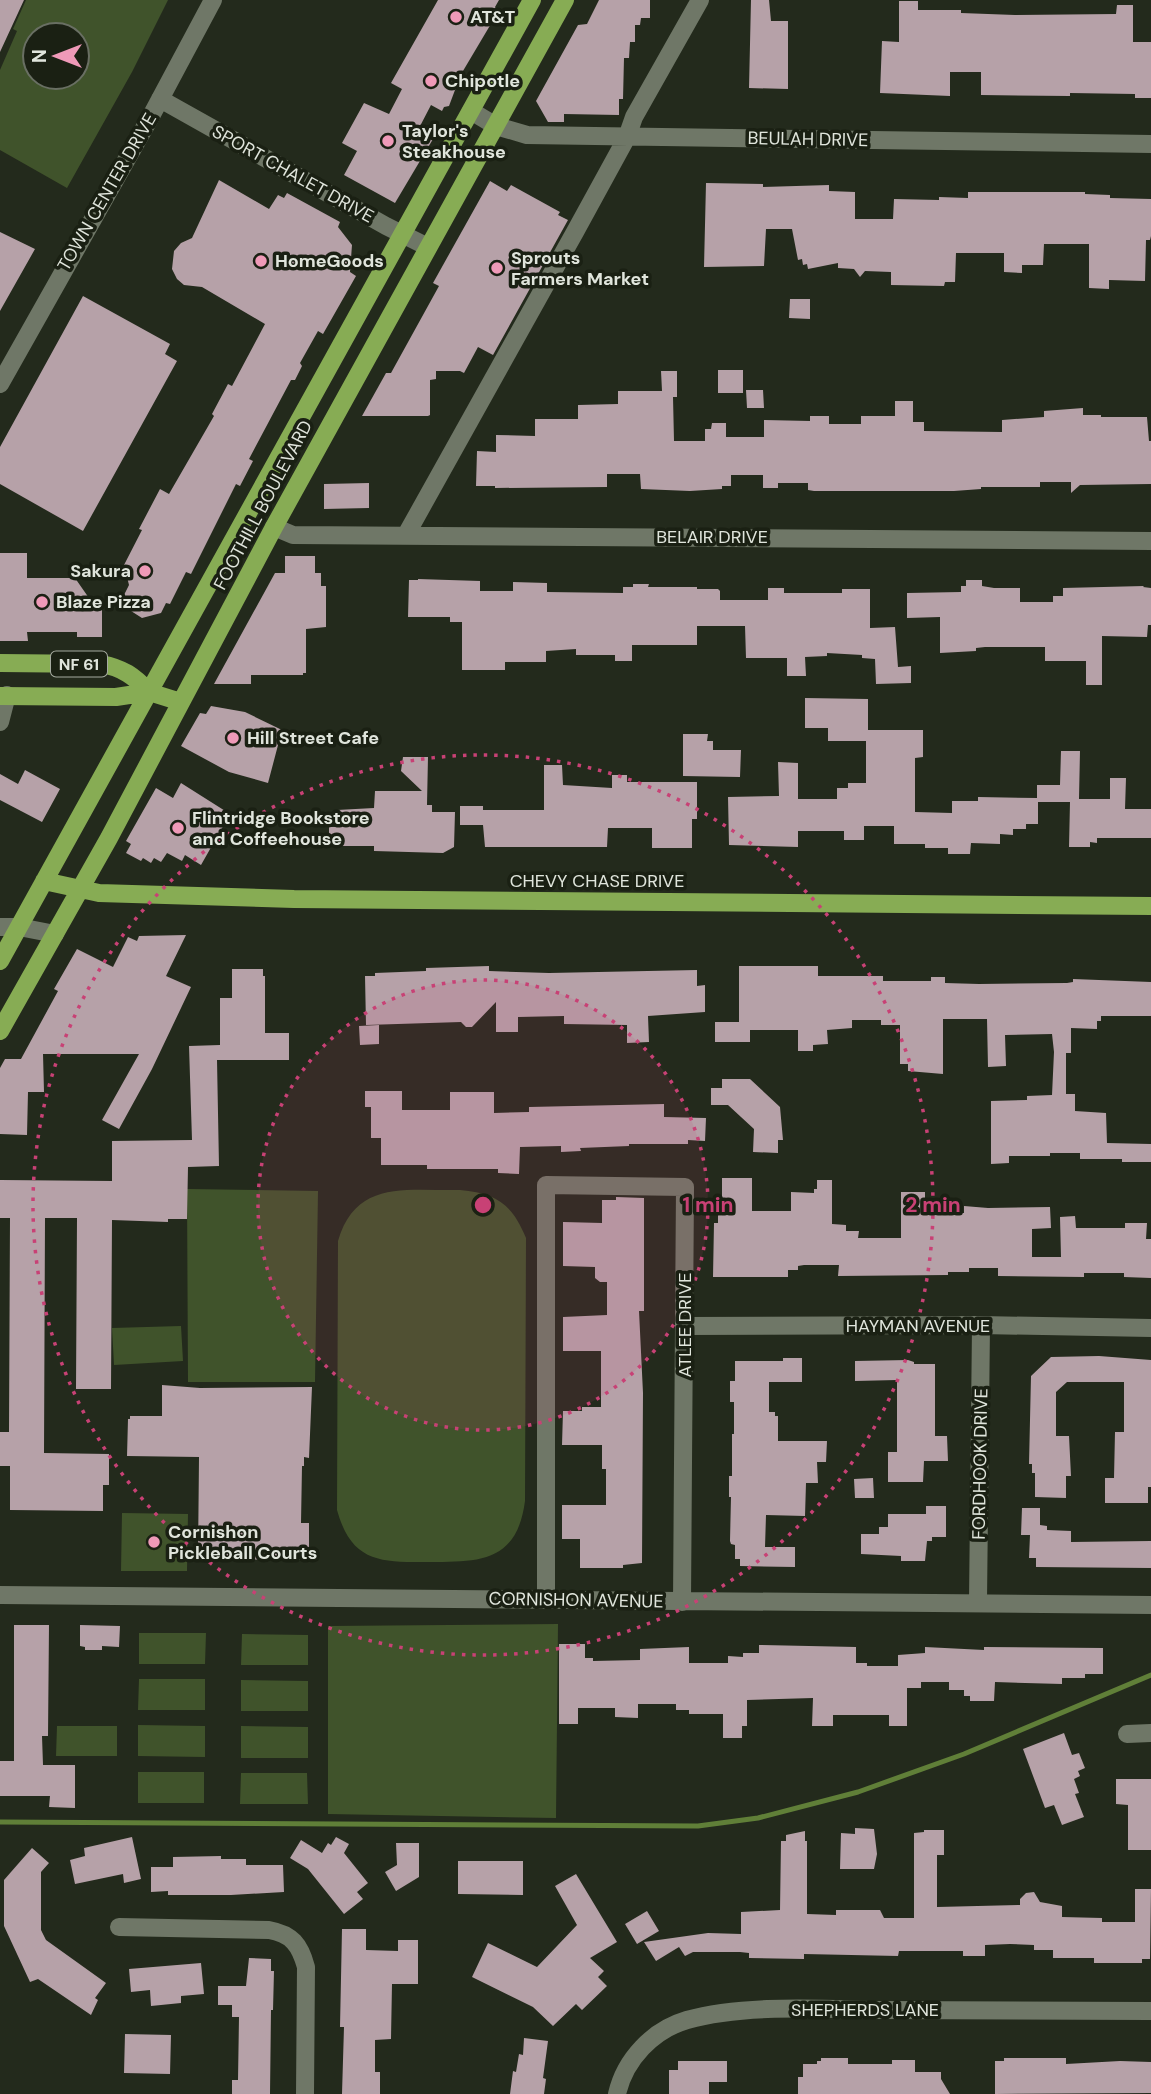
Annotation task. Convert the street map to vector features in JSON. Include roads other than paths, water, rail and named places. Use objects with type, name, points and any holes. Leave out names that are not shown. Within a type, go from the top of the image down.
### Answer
[{"type":"main road","name":"FOOTHILL BOULEVARD","points":[[0,961],[532,0]]},
{"type":"main road","name":"FOOTHILL BOULEVARD","points":[[0,1031],[80,890],[274,527],[565,0]]},
{"type":"main road","points":[[248,514],[274,527]]},
{"type":"main road","name":"NF 61","points":[[0,663],[101,664],[129,672],[149,692]]},
{"type":"main road","name":"NF 61","points":[[4,695],[116,697],[149,692],[181,702]]},
{"type":"main road","name":"CHEVY CHASE DRIVE","points":[[44,881],[80,890],[294,899],[1151,906]]},
{"type":"street","name":"TOWN CENTER DRIVE","points":[[0,384],[213,0]]},
{"type":"street","points":[[406,535],[700,0]]},
{"type":"street","name":"SPORT CHALET DRIVE","points":[[160,99],[428,247]]},
{"type":"street","name":"BEULAH DRIVE","points":[[471,111],[496,126],[527,135],[1151,144]]},
{"type":"street","name":"BELAIR DRIVE","points":[[274,527],[293,535],[1151,541]]},
{"type":"street","points":[[0,722],[4,695]]},
{"type":"street","points":[[0,927],[19,927],[55,934]]},
{"type":"street","name":"ATLEE DRIVE","points":[[546,1599],[546,1185],[685,1187],[682,1602]]},
{"type":"street","name":"HAYMAN AVENUE","points":[[685,1326],[981,1325],[1151,1328]]},
{"type":"street","name":"FORDHOOK DRIVE","points":[[978,1602],[981,1325]]},
{"type":"street","name":"CORNISHON AVENUE","points":[[0,1595],[1151,1605]]},
{"type":"street","points":[[1127,1734],[1151,1733]]},
{"type":"street","points":[[119,1927],[269,1930],[283,1932],[294,1940],[302,1952],[306,1967],[305,2094]]},
{"type":"street","name":"SHEPHERDS LANE","points":[[617,2094],[633,2058],[656,2034],[687,2020],[724,2014],[796,2009],[1151,2011]]},
{"type":"waterway","points":[[0,1822],[698,1826],[758,1818],[858,1792],[964,1754],[1151,1675]]},
{"type":"place","name":"AT&T","points":[[456,17]]},
{"type":"place","name":"Chipotle","points":[[431,81]]},
{"type":"place","name":"Taylor's Steakhouse","points":[[388,141]]},
{"type":"place","name":"HomeGoods","points":[[261,261]]},
{"type":"place","name":"Sprouts Farmers Market","points":[[497,268]]},
{"type":"place","name":"Sakura","points":[[145,571]]},
{"type":"place","name":"Blaze Pizza","points":[[42,602]]},
{"type":"place","name":"Hill Street Cafe","points":[[233,738]]},
{"type":"place","name":"Flintridge Bookstore and Coffeehouse","points":[[178,828]]},
{"type":"place","name":"Cornishon Pickleball Courts","points":[[154,1542]]}]
